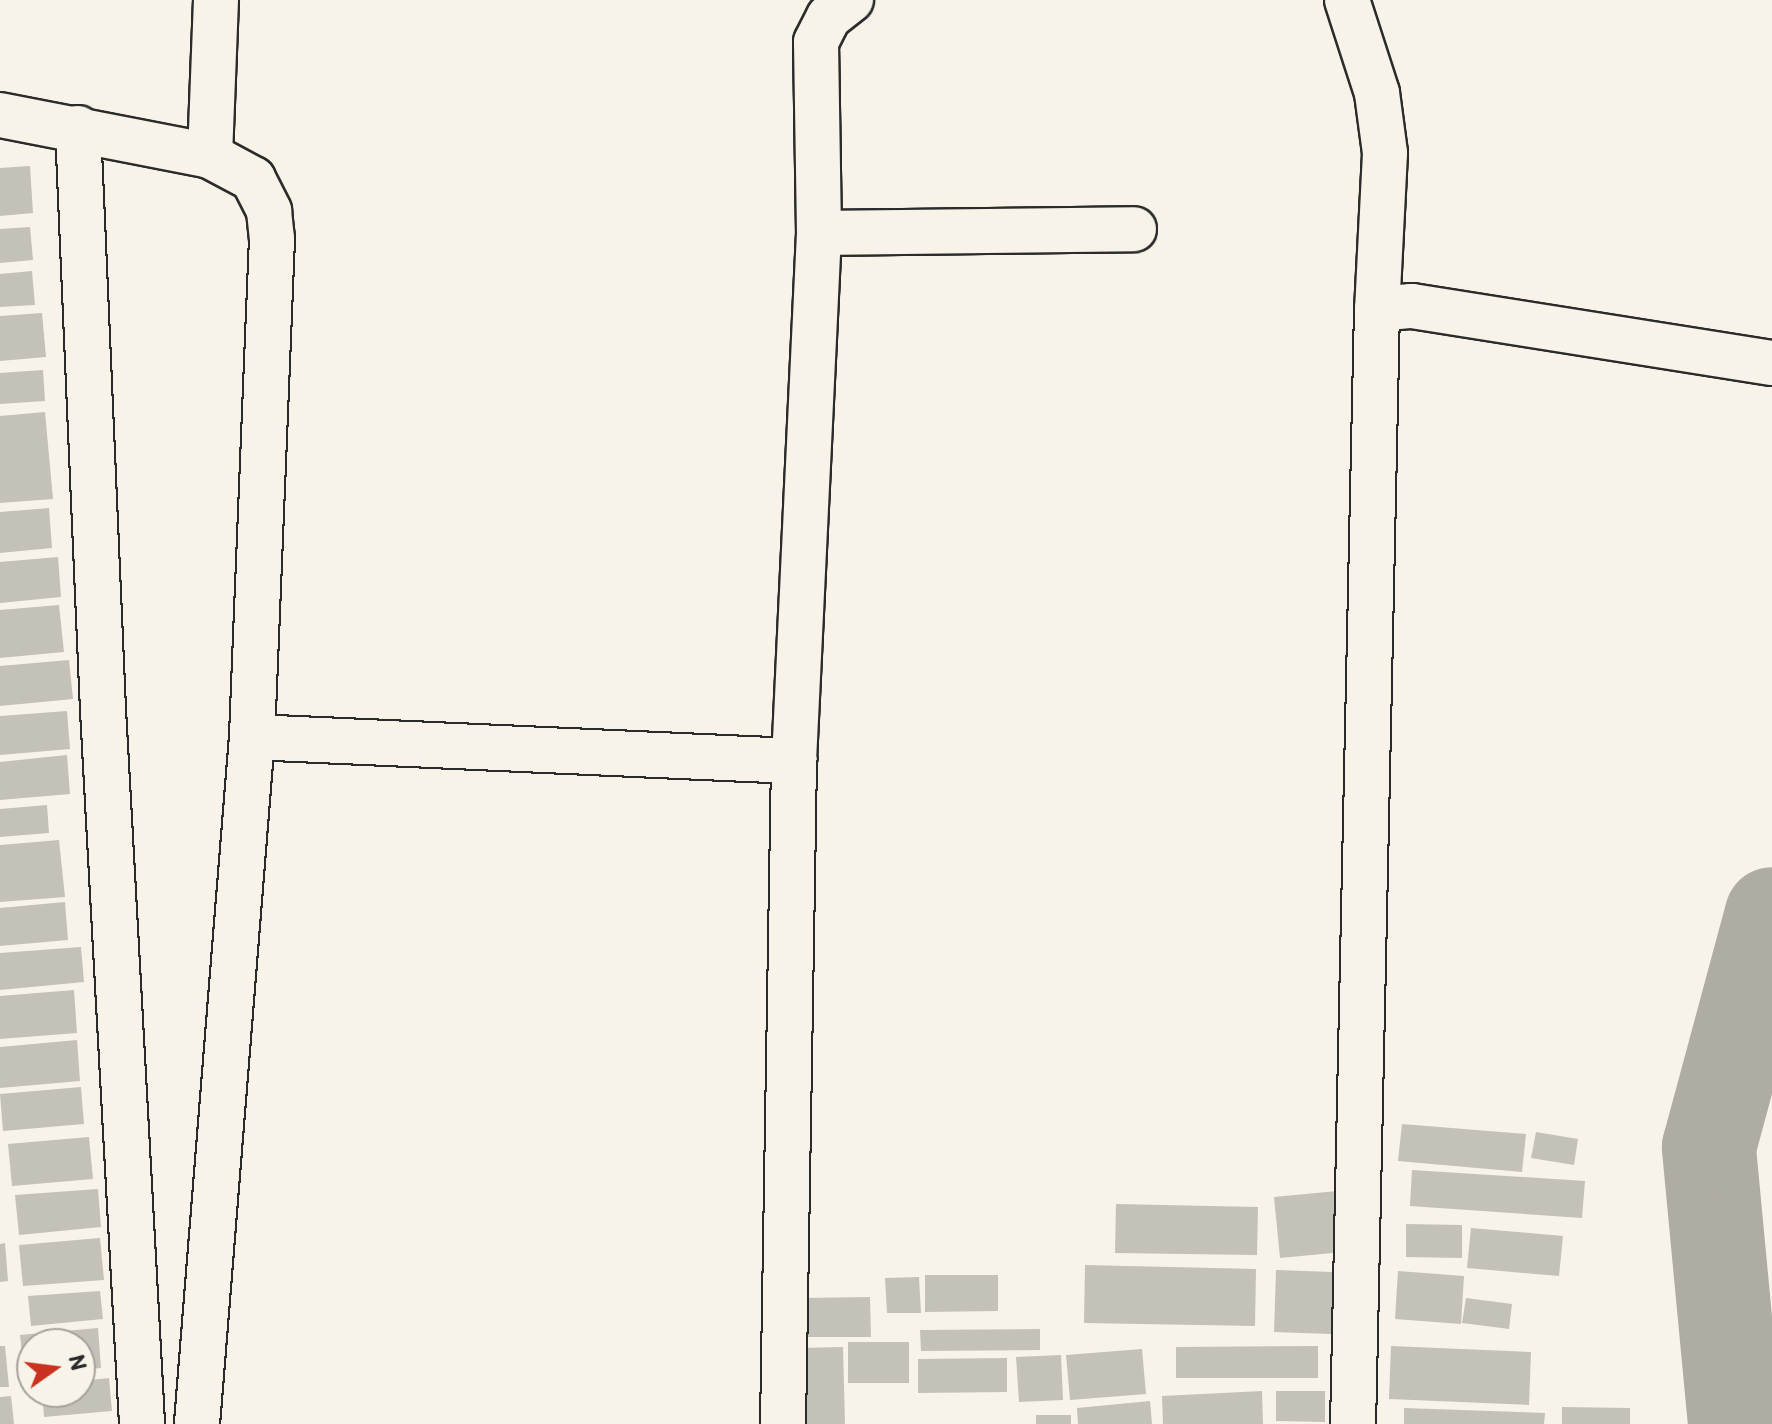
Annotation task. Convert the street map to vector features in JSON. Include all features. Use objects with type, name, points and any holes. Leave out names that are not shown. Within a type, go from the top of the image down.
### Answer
[{"type":"street","points":[[210,156],[216,0]]},
{"type":"street","points":[[783,1424],[794,761],[819,233],[816,42],[829,17],[851,0]]},
{"type":"street","points":[[1347,0],[1377,93],[1385,153],[1377,309],[1353,1424]]},
{"type":"street","points":[[0,115],[210,156],[253,179],[269,211],[272,238],[252,737],[197,1424]]},
{"type":"street","points":[[78,128],[103,710],[142,1424]]},
{"type":"street","points":[[819,233],[1134,229]]},
{"type":"street","points":[[1377,309],[1412,306],[1772,363]]},
{"type":"street","points":[[252,737],[794,761]]},
{"type":"building","points":[[30,166],[33,213],[0,216],[0,168]]},
{"type":"building","points":[[30,227],[33,260],[0,263],[0,229]]},
{"type":"building","points":[[32,271],[35,305],[0,307],[0,274]]},
{"type":"building","points":[[42,313],[46,357],[0,361],[0,316]]},
{"type":"building","points":[[43,370],[45,401],[0,404],[0,373]]},
{"type":"building","points":[[45,412],[53,499],[0,503],[0,416]]},
{"type":"building","points":[[49,508],[52,548],[0,553],[0,512]]},
{"type":"building","points":[[58,557],[61,597],[0,603],[0,562]]},
{"type":"building","points":[[59,605],[64,652],[0,658],[0,610]]},
{"type":"building","points":[[69,660],[73,699],[0,706],[0,666]]},
{"type":"building","points":[[67,711],[70,749],[0,755],[0,716]]},
{"type":"building","points":[[67,755],[70,794],[0,800],[0,762]]},
{"type":"building","points":[[47,805],[49,833],[0,837],[0,809]]},
{"type":"building","points":[[59,840],[65,897],[0,902],[0,845]]},
{"type":"building","points":[[65,902],[68,940],[0,946],[0,908]]},
{"type":"building","points":[[81,947],[84,982],[0,990],[0,953]]},
{"type":"building","points":[[74,990],[77,1033],[0,1039],[0,996]]},
{"type":"building","points":[[77,1040],[80,1081],[0,1088],[0,1047]]},
{"type":"building","points":[[81,1087],[84,1124],[3,1131],[0,1094]]},
{"type":"building","points":[[1402,1124],[1526,1134],[1522,1172],[1398,1161]]},
{"type":"building","points":[[1536,1132],[1578,1139],[1574,1165],[1531,1158]]},
{"type":"building","points":[[89,1137],[93,1179],[12,1186],[8,1144]]},
{"type":"building","points":[[1412,1170],[1585,1181],[1582,1218],[1410,1206]]},
{"type":"building","points":[[98,1189],[101,1227],[19,1235],[15,1195]]},
{"type":"building","points":[[1337,1191],[1343,1252],[1280,1258],[1274,1197]]},
{"type":"building","points":[[1116,1204],[1258,1207],[1257,1255],[1115,1253]]},
{"type":"building","points":[[1406,1224],[1462,1225],[1462,1258],[1406,1257]]},
{"type":"building","points":[[1471,1228],[1563,1236],[1559,1276],[1467,1268]]},
{"type":"building","points":[[100,1238],[104,1280],[23,1286],[19,1245]]},
{"type":"building","points":[[5,1243],[8,1281],[0,1282],[0,1244]]},
{"type":"building","points":[[1085,1265],[1256,1269],[1255,1326],[1084,1323]]},
{"type":"building","points":[[1276,1270],[1333,1272],[1331,1334],[1274,1332]]},
{"type":"building","points":[[1398,1271],[1464,1276],[1461,1324],[1395,1319]]},
{"type":"building","points":[[925,1275],[998,1275],[998,1311],[925,1312]]},
{"type":"building","points":[[919,1277],[921,1313],[887,1313],[885,1278]]},
{"type":"building","points":[[100,1291],[103,1319],[31,1326],[28,1296]]},
{"type":"building","points":[[870,1297],[871,1337],[804,1337],[803,1298]]},
{"type":"building","points":[[1466,1298],[1512,1304],[1509,1329],[1462,1323]]},
{"type":"building","points":[[96,1328],[101,1368],[96,1368]]},
{"type":"building","points":[[1040,1329],[1040,1350],[921,1351],[920,1330]]},
{"type":"building","points":[[848,1342],[909,1342],[909,1383],[848,1383]]},
{"type":"building","points":[[0,1346],[5,1346],[9,1387],[0,1387]]},
{"type":"building","points":[[1318,1346],[1318,1378],[1176,1378],[1176,1347]]},
{"type":"building","points":[[1391,1346],[1531,1352],[1529,1405],[1389,1399]]},
{"type":"building","points":[[843,1347],[845,1424],[798,1424],[797,1348]]},
{"type":"building","points":[[1142,1349],[1146,1394],[1070,1400],[1066,1355]]},
{"type":"building","points":[[1061,1355],[1063,1400],[1019,1402],[1016,1357]]},
{"type":"building","points":[[1007,1358],[1007,1392],[918,1393],[918,1359]]},
{"type":"building","points":[[109,1378],[112,1411],[44,1417],[43,1408],[96,1408],[96,1379]]},
{"type":"building","points":[[1262,1391],[1263,1424],[1163,1424],[1162,1396]]},
{"type":"building","points":[[1276,1391],[1325,1391],[1325,1422],[1276,1421]]},
{"type":"building","points":[[11,1396],[14,1424],[0,1424],[0,1397]]},
{"type":"building","points":[[1150,1401],[1152,1424],[1078,1424],[1077,1408]]},
{"type":"building","points":[[1562,1407],[1630,1408],[1630,1424],[1562,1424]]},
{"type":"building","points":[[1404,1408],[1545,1413],[1544,1424],[1404,1424]]},
{"type":"building","points":[[1036,1415],[1071,1415],[1071,1424],[1036,1424]]},
{"type":"waterway","points":[[1735,1424],[1709,1147],[1772,914]]}]
